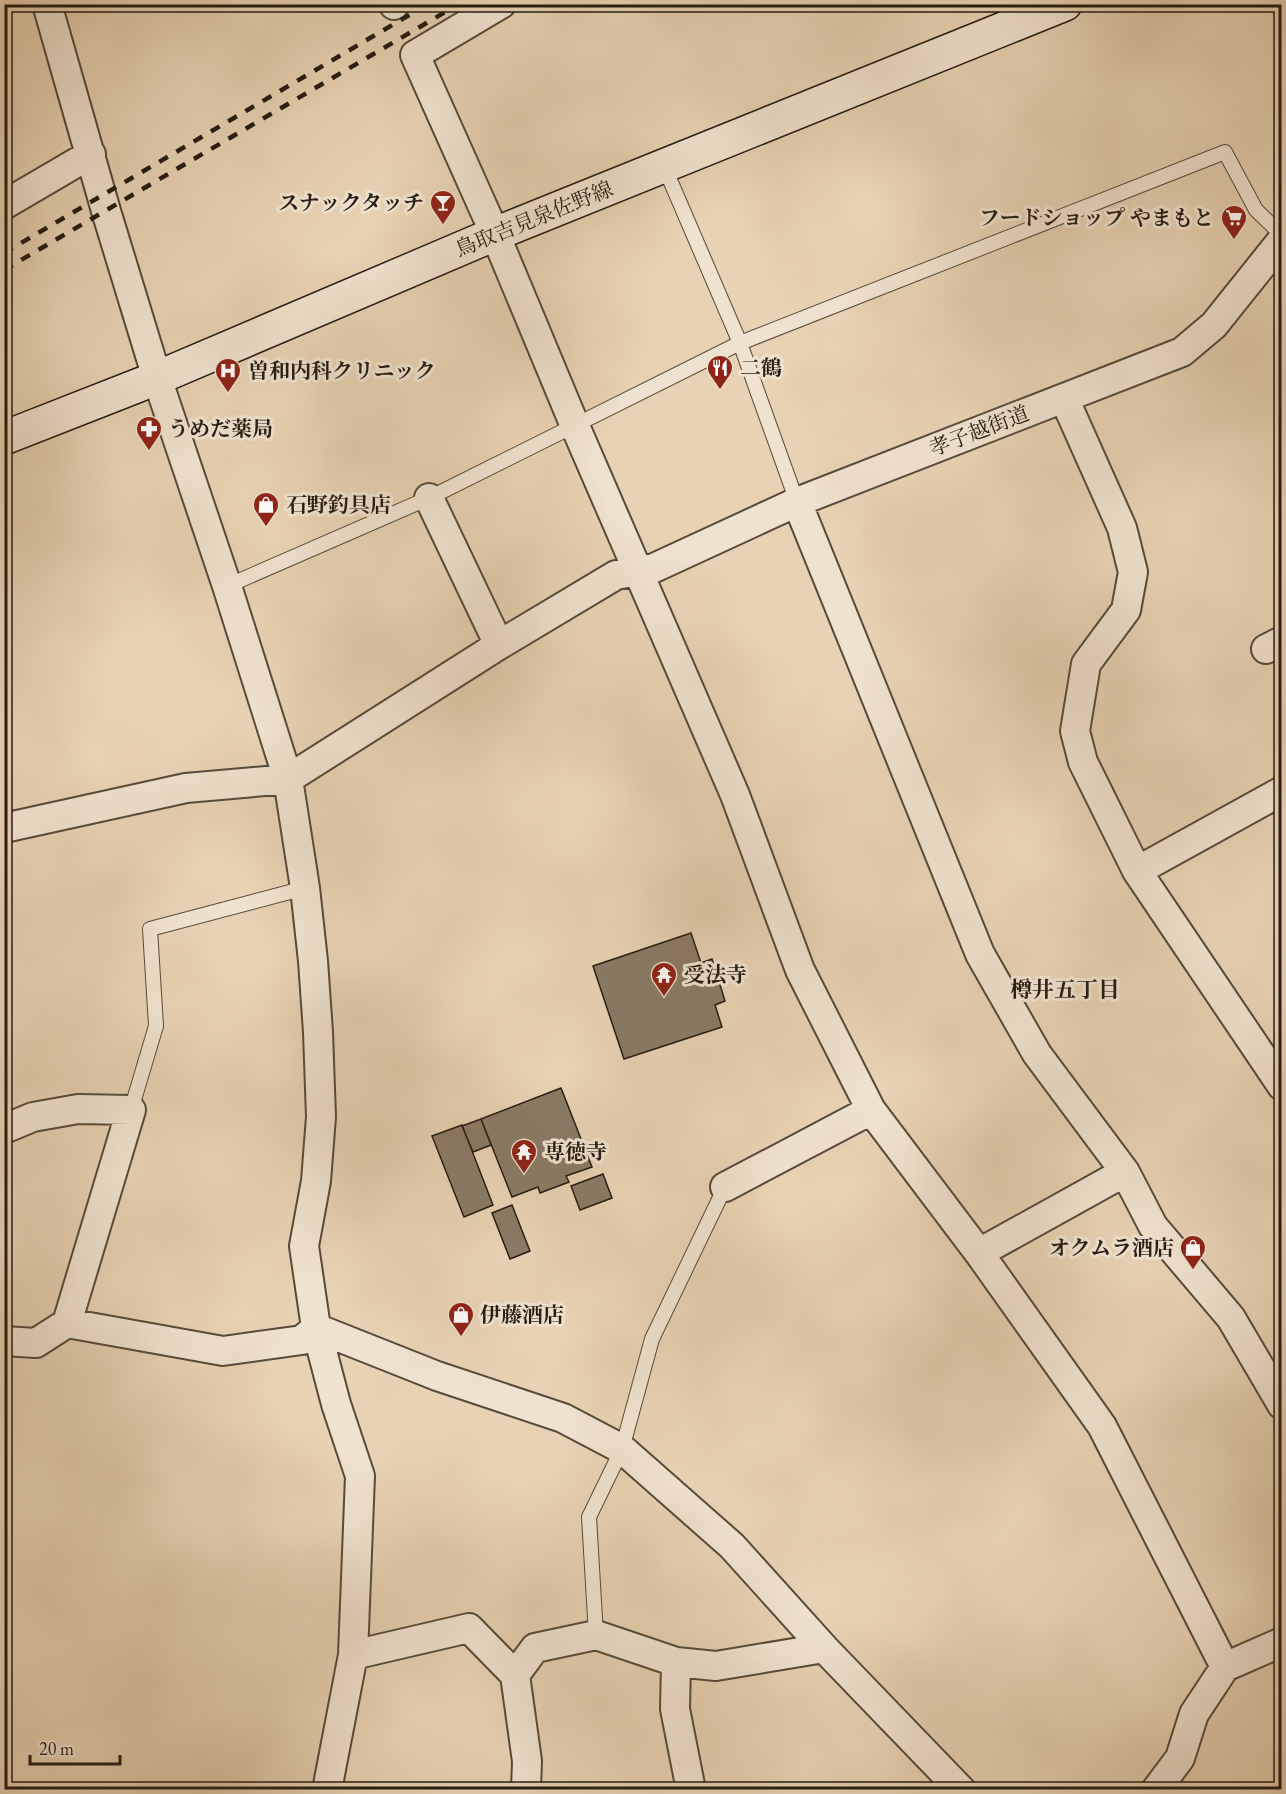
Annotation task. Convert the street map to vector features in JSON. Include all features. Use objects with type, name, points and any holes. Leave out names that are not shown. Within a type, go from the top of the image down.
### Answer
[{"type":"main road","name":"鳥取吉見泉佐野線","points":[[4,438],[157,378],[495,234],[1065,4]]},
{"type":"street","points":[[46,4],[157,378],[227,586],[288,779],[305,888],[318,1032],[321,1117],[316,1181],[304,1246],[316,1328],[336,1404],[360,1476],[353,1655],[327,1790]]},
{"type":"street","points":[[501,4],[415,55],[495,234],[575,426],[735,795],[800,970],[871,1110],[979,1253],[1102,1426],[1225,1667]]},
{"type":"street","points":[[4,205],[91,154]]},
{"type":"street","name":"孝子越街道","points":[[288,779],[499,645],[616,575],[654,568],[797,502],[1182,352],[1214,325],[1281,240]]},
{"type":"street","points":[[1064,398],[1122,528],[1133,572],[1126,610],[1086,664],[1075,731],[1083,762],[1137,871],[1277,1072]]},
{"type":"street","points":[[429,498],[499,645]]},
{"type":"street","points":[[797,502],[980,954],[1037,1054],[1125,1172],[1153,1226],[1231,1318],[1281,1405]]},
{"type":"street","points":[[4,828],[186,788],[288,779]]},
{"type":"street","points":[[1137,871],[1281,791]]},
{"type":"street","points":[[4,1129],[33,1117],[78,1109],[131,1110],[67,1323],[36,1343],[4,1341]]},
{"type":"street","points":[[725,1188],[871,1110]]},
{"type":"street","points":[[979,1253],[1125,1172]]},
{"type":"street","points":[[67,1323],[223,1351],[302,1340],[316,1328]]},
{"type":"street","points":[[316,1328],[438,1376],[563,1418],[622,1449],[732,1546],[825,1648],[961,1790]]},
{"type":"street","points":[[353,1655],[469,1628],[514,1675],[526,1761],[526,1790]]},
{"type":"street","points":[[514,1675],[535,1648],[596,1635],[676,1662],[716,1666],[825,1648]]},
{"type":"street","points":[[1156,1790],[1180,1758],[1194,1714],[1225,1667],[1281,1642]]},
{"type":"street","points":[[676,1662],[675,1709],[691,1790]]},
{"type":"lane","points":[[227,586],[429,498],[740,344],[1225,152],[1256,210],[1281,236]]},
{"type":"lane","points":[[664,166],[740,344],[797,502]]},
{"type":"lane","points":[[131,1110],[156,1026],[150,929],[305,888]]},
{"type":"lane","points":[[596,1635],[589,1517],[622,1449],[652,1339],[725,1188]]},
{"type":"building","points":[[691,933],[701,963],[712,959],[725,1001],[715,1005],[722,1027],[624,1059],[593,966]]},
{"type":"building","points":[[561,1088],[592,1167],[566,1176],[569,1182],[540,1193],[538,1187],[512,1197],[481,1119]]},
{"type":"building","points":[[481,1119],[491,1145],[473,1152],[462,1126]]},
{"type":"building","points":[[462,1125],[493,1205],[464,1217],[432,1136]]},
{"type":"building","points":[[603,1174],[612,1198],[580,1210],[571,1186]]},
{"type":"building","points":[[512,1205],[530,1251],[510,1259],[492,1213]]},
{"type":"railway","points":[[4,253],[428,4]]},
{"type":"railway","points":[[4,270],[459,4]]},
{"type":"place","name":"スナックタッチ","points":[[443,226]]},
{"type":"place","name":"フードショップ やまもと","points":[[1234,241]]},
{"type":"place","name":"二鶴","points":[[720,391]]},
{"type":"place","name":"曽和内科クリニック","points":[[228,394]]},
{"type":"place","name":"うめだ薬局","points":[[149,452]]},
{"type":"place","name":"石野釣具店","points":[[266,528]]},
{"type":"place","name":"受法寺","points":[[664,998]]},
{"type":"place","name":"専徳寺","points":[[524,1175]]},
{"type":"place","name":"オクムラ酒店","points":[[1193,1271]]},
{"type":"place","name":"伊藤酒店","points":[[461,1338]]},
{"type":"district","name":"樽井五丁目","points":[[1065,989]]}]
